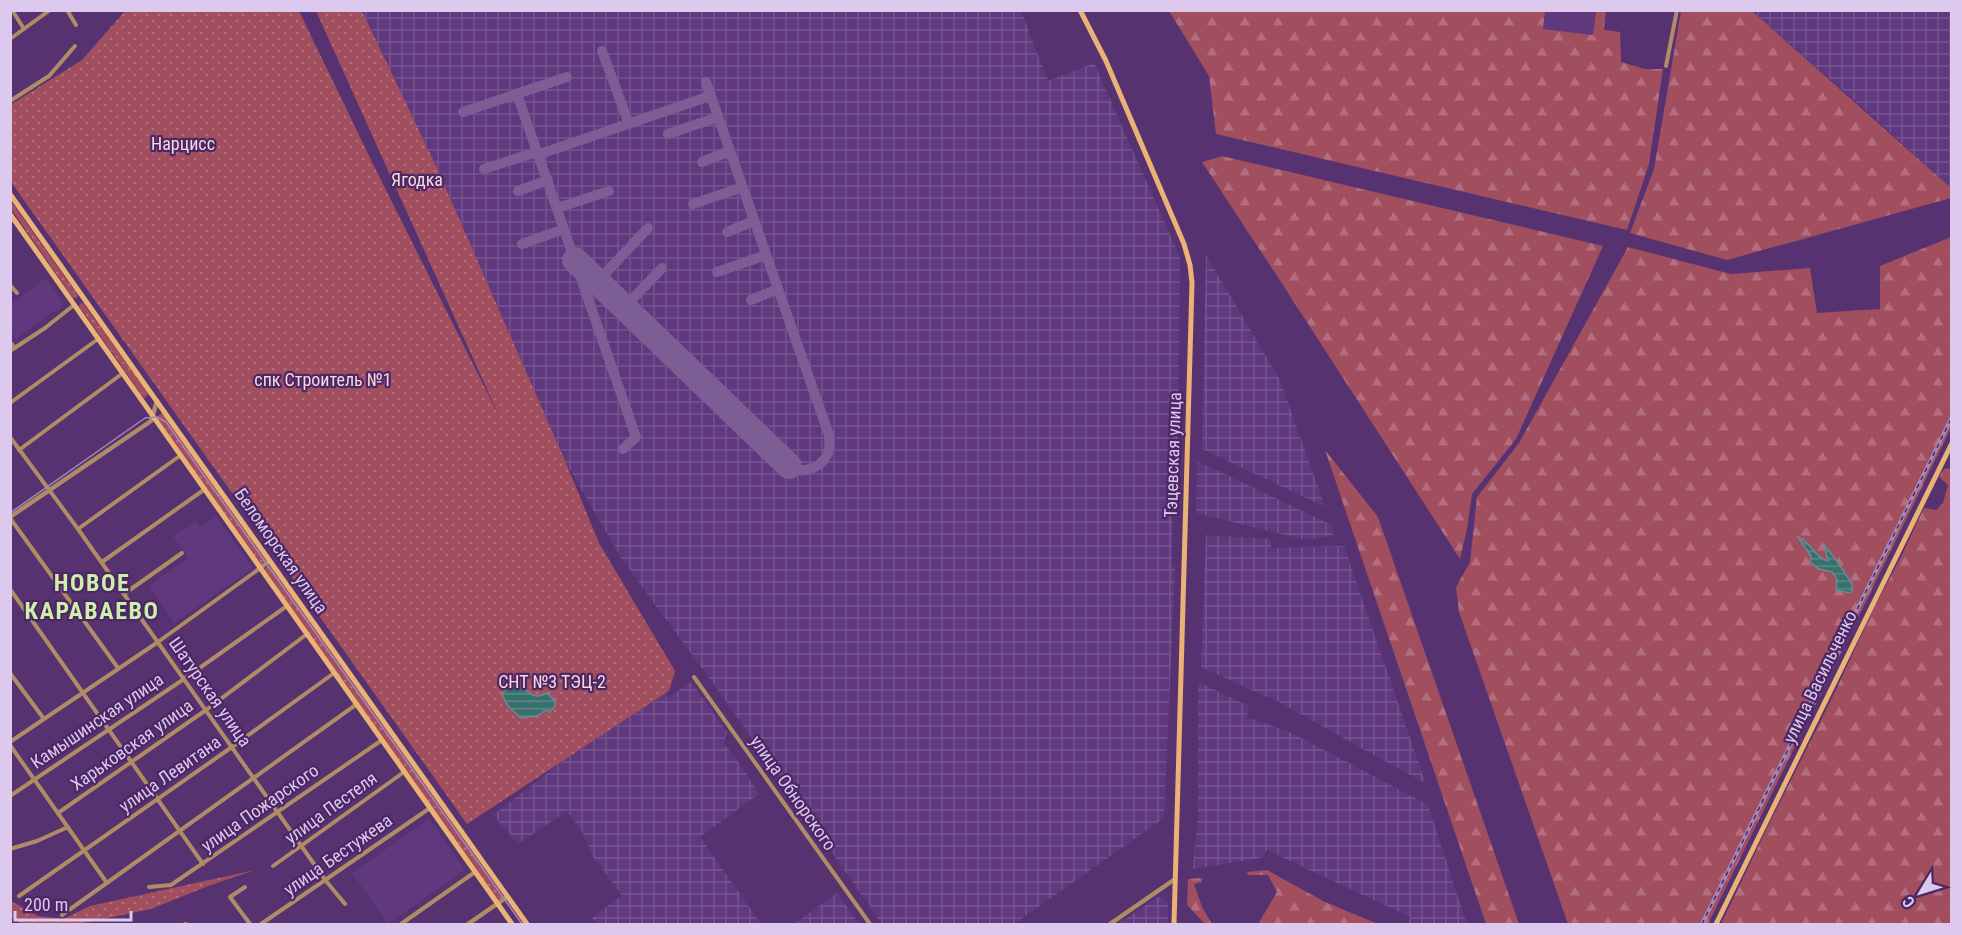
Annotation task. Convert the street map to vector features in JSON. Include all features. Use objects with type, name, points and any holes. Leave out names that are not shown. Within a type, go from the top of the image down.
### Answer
[{"type":"main road","name":"Тэцевская улица","points":[[1080,10],[1106,61],[1184,244],[1192,283],[1174,924]]},
{"type":"main road","name":"Беломорская улица","points":[[11,194],[527,924]]},
{"type":"main road","name":"Беломорская улица","points":[[10,214],[512,924]]},
{"type":"main road","points":[[74,305],[84,298]]},
{"type":"main road","name":"улица Васильченко","points":[[1716,924],[1952,443]]},
{"type":"street","points":[[12,10],[24,29]]},
{"type":"street","points":[[10,39],[50,10]]},
{"type":"street","points":[[67,10],[76,25]]},
{"type":"street","points":[[1666,66],[1677,10]]},
{"type":"street","points":[[10,101],[49,76],[75,46]]},
{"type":"street","points":[[10,285],[17,293]]},
{"type":"street","points":[[10,342],[13,349],[74,305]]},
{"type":"street","points":[[10,402],[98,339]]},
{"type":"street","points":[[19,450],[123,373]]},
{"type":"street","points":[[118,668],[10,517],[151,421],[157,401]]},
{"type":"street","name":"Шатурская улица","points":[[10,437],[102,562],[326,881],[345,904]]},
{"type":"street","points":[[78,529],[181,454]]},
{"type":"street","points":[[102,562],[205,489]]},
{"type":"street","points":[[124,594],[182,553]]},
{"type":"street","points":[[107,883],[10,744],[270,561]]},
{"type":"street","points":[[10,589],[203,864]]},
{"type":"street","name":"Камышинская улица","points":[[10,796],[184,679],[287,606]]},
{"type":"street","name":"Харьковская улица","points":[[58,813],[206,710],[307,634]]},
{"type":"street","points":[[10,673],[44,719]]},
{"type":"street","name":"улица Левитана","points":[[19,896],[335,673]]},
{"type":"street","name":"улица Обнорского","points":[[694,677],[870,924]]},
{"type":"street","points":[[62,915],[357,704]]},
{"type":"street","name":"улица Пожарского","points":[[149,887],[171,885],[382,740]]},
{"type":"street","name":"улица Пестеля","points":[[273,866],[404,771]]},
{"type":"street","name":"улица Бестужева","points":[[261,924],[430,808]]},
{"type":"street","points":[[10,849],[68,827]]},
{"type":"street","points":[[401,924],[475,872]]},
{"type":"street","points":[[1110,924],[1176,879]]},
{"type":"street","points":[[245,887],[230,897],[250,924]]},
{"type":"street","points":[[468,924],[507,897]]},
{"type":"shaded area","points":[[362,11],[1021,11],[1048,81],[1094,63],[1180,257],[1177,501],[1173,513],[1172,564],[1175,567],[1164,818],[1014,924],[882,924],[715,686],[623,561],[566,463],[437,168]]},
{"type":"shaded area","points":[[1545,11],[1596,11],[1593,35],[1543,29]]},
{"type":"shaded area","points":[[1752,11],[1951,11],[1951,188],[1872,116]]},
{"type":"shaded area","points":[[1206,255],[1280,380],[1325,507],[1202,449]]},
{"type":"shaded area","points":[[46,278],[64,304],[16,339],[11,331],[11,304]]},
{"type":"shaded area","points":[[1197,461],[1332,525],[1333,535],[1302,539],[1196,513]]},
{"type":"shaded area","points":[[216,516],[253,568],[174,623],[149,586],[188,558],[173,536],[196,521],[200,527]]},
{"type":"shaded area","points":[[1206,535],[1271,539],[1271,548],[1344,546],[1426,784],[1272,698],[1272,695],[1271,699],[1201,667]]},
{"type":"shaded area","points":[[1798,537],[1820,557],[1828,561],[1824,545],[1852,584],[1850,593],[1836,590],[1837,579],[1832,572],[1819,569],[1810,562],[1811,556]]},
{"type":"shaded area","points":[[517,682],[527,692],[534,695],[547,693],[555,701],[555,706],[550,712],[546,710],[537,716],[521,718],[508,706],[502,694],[511,683]]},
{"type":"shaded area","points":[[691,682],[727,732],[724,744],[759,794],[700,837],[761,924],[597,924],[592,918],[622,895],[593,857],[583,833],[567,811],[518,844],[493,815],[563,761],[665,694],[667,698]]},
{"type":"shaded area","points":[[1198,682],[1249,706],[1247,717],[1292,733],[1428,805],[1467,924],[1407,924],[1410,917],[1267,850],[1261,858],[1193,869],[1198,814]]},
{"type":"shaded area","points":[[429,819],[465,870],[388,924],[352,873]]},
{"type":"shaded area","points":[[837,893],[859,924],[794,924]]},
{"type":"shaded area","points":[[1158,897],[1164,898],[1168,904],[1168,924],[1118,924]]},
{"type":"green space","points":[[125,11],[299,11],[500,418],[316,11],[362,11],[437,168],[599,543],[675,671],[669,691],[467,824],[11,182],[10,105],[82,60]]},
{"type":"green space","points":[[1169,11],[1545,11],[1543,29],[1593,35],[1596,11],[1606,11],[1604,30],[1620,32],[1621,62],[1645,69],[1663,69],[1649,164],[1627,230],[1216,134],[1209,76]]},
{"type":"green space","points":[[1681,11],[1752,11],[1951,188],[1951,198],[1727,260],[1630,233],[1654,169]]},
{"type":"green space","points":[[1222,156],[1603,246],[1516,439],[1472,494],[1460,559],[1202,162]]},
{"type":"green space","points":[[10,200],[78,295],[77,298],[73,298],[11,209]]},
{"type":"green space","points":[[1951,237],[1951,428],[1708,924],[1568,924],[1459,612],[1456,587],[1470,562],[1477,497],[1519,443],[1628,247],[1731,274],[1810,268],[1817,313],[1880,309],[1880,266]]},
{"type":"green space","points":[[81,303],[149,394],[144,398],[79,306]]},
{"type":"green space","points":[[163,412],[267,561],[261,566],[157,417]]},
{"type":"green space","points":[[1325,450],[1378,517],[1519,924],[1486,924]]},
{"type":"green space","points":[[1951,468],[1951,924],[1721,924],[1924,508],[1936,510],[1943,503],[1948,485],[1939,477],[1944,469]]},
{"type":"green space","points":[[270,565],[504,897],[498,902],[264,569]]},
{"type":"green space","points":[[255,870],[151,909],[79,924],[23,924],[11,918],[11,901],[38,916],[63,919],[90,906]]},
{"type":"green space","points":[[1267,870],[1325,902],[1378,924],[1258,924],[1277,892],[1268,875],[1248,875],[1247,872]]},
{"type":"green space","points":[[1202,878],[1202,882],[1194,884],[1202,907],[1212,924],[1205,924],[1187,905],[1188,879]]},
{"type":"taxiway","points":[[602,51],[629,124]]},
{"type":"taxiway","points":[[463,112],[567,77]]},
{"type":"taxiway","points":[[706,82],[829,435],[828,453],[820,464],[804,470],[789,466]]},
{"type":"taxiway","points":[[517,94],[636,437],[623,449]]},
{"type":"taxiway","points":[[537,155],[710,96]]},
{"type":"taxiway","points":[[668,134],[718,117]]},
{"type":"taxiway","points":[[702,162],[730,151]]},
{"type":"taxiway","points":[[484,169],[536,152]]},
{"type":"taxiway","points":[[518,191],[548,180]]},
{"type":"taxiway","points":[[693,204],[743,187]]},
{"type":"taxiway","points":[[557,208],[609,191]]},
{"type":"taxiway","points":[[727,232],[754,221]]},
{"type":"taxiway","points":[[597,282],[648,228]]},
{"type":"taxiway","points":[[522,244],[564,229]]},
{"type":"taxiway","points":[[717,272],[766,255]]},
{"type":"taxiway","points":[[624,308],[662,268]]},
{"type":"taxiway","points":[[751,300],[778,289]]},
{"type":"runway","points":[[575,260],[789,466]]},
{"type":"tram line","points":[[10,513],[145,418],[157,417],[166,422],[522,924]]},
{"type":"railway","points":[[1702,924],[1952,417]]},
{"type":"district","name":"НОВОЕ КАРАВАЕВО","points":[[92,597]]},
{"type":"park label","name":"Нарцисс","points":[[183,144]]},
{"type":"park label","name":"Ягодка","points":[[417,180]]},
{"type":"park label","name":"спк Строитель №1","points":[[323,380]]},
{"type":"park label","name":"СНТ №3 ТЭЦ-2","points":[[552,682]]}]
